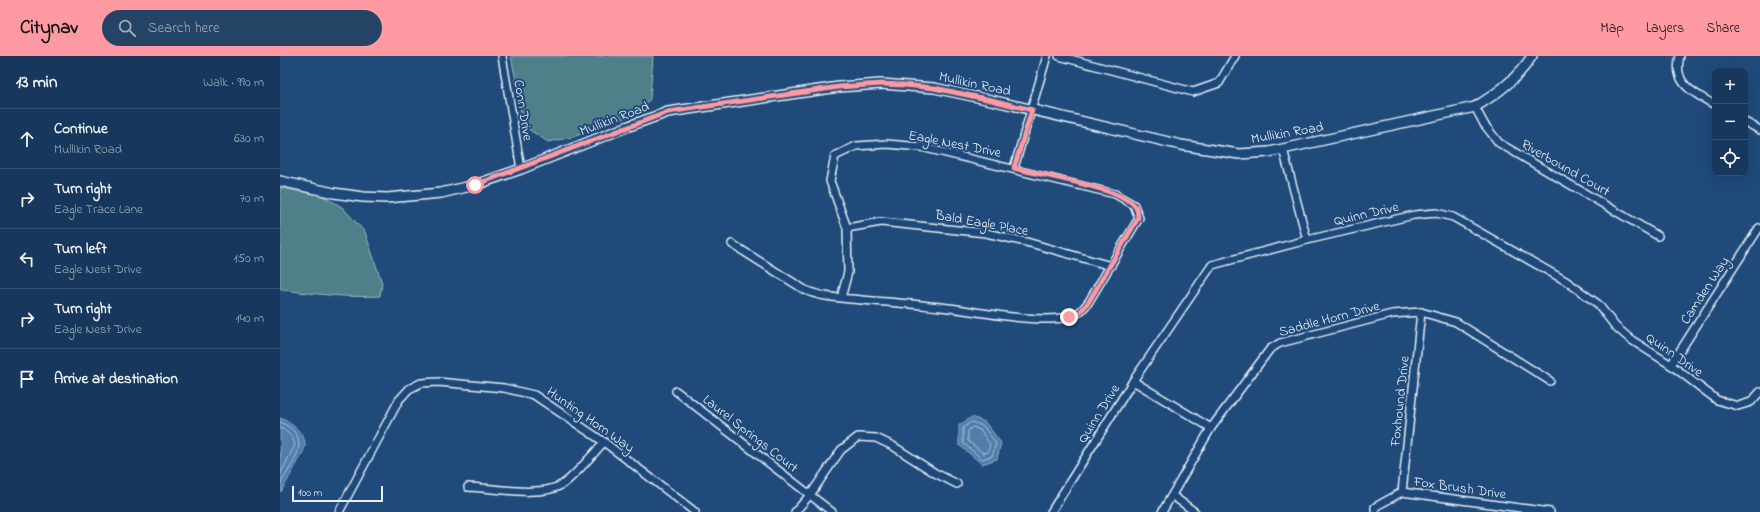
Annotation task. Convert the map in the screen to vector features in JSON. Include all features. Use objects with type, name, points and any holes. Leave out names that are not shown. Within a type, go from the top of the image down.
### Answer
[{"type":"street","name":"Conn Drive","points":[[502,56],[521,169]]},
{"type":"street","points":[[1014,168],[1047,56]]},
{"type":"street","points":[[1059,56],[1193,92],[1219,83],[1235,56]]},
{"type":"street","name":"Mullikin Road","points":[[280,180],[334,193],[387,198],[441,193],[475,185],[521,169],[668,112],[839,87],[881,84],[919,86],[991,100],[1189,146],[1239,154],[1283,149],[1476,106],[1501,91],[1525,67],[1532,56]]},
{"type":"street","points":[[1680,56],[1677,67],[1682,81],[1692,92],[1713,104]]},
{"type":"street","name":"Riverbound Court","points":[[1476,106],[1484,124],[1499,143],[1658,236]]},
{"type":"street","points":[[1748,124],[1760,130]]},
{"type":"street","name":"Eagle Nest Drive","points":[[732,244],[805,290],[816,295],[841,298],[942,307],[1024,317],[1069,317],[1080,312],[1111,266],[1138,218],[1134,204],[1115,194],[1014,168],[921,147],[887,144],[856,146],[835,156],[830,181],[847,228],[848,272],[841,298]]},
{"type":"street","points":[[1283,149],[1307,240]]},
{"type":"street","name":"Quinn Drive","points":[[1051,512],[1134,381],[1212,266],[1307,240],[1414,215],[1436,213],[1453,217],[1566,281],[1598,304],[1615,326],[1630,339],[1671,365],[1717,400],[1738,406],[1751,402],[1760,392]]},
{"type":"street","name":"Bald Eagle Place","points":[[847,228],[880,222],[986,233],[1030,243],[1111,266]]},
{"type":"street","name":"Camden Way","points":[[1671,365],[1759,228]]},
{"type":"street","name":"Saddle Horn Drive","points":[[1162,512],[1173,496],[1211,428],[1270,349],[1280,343],[1392,314],[1421,312],[1456,322],[1550,381]]},
{"type":"street","name":"Foxhound Drive","points":[[1402,492],[1421,312]]},
{"type":"street","points":[[1134,381],[1211,428]]},
{"type":"street","name":"Hunting Horn Way","points":[[339,512],[399,400],[408,388],[421,383],[438,382],[504,388],[534,396],[604,442],[695,512]]},
{"type":"street","name":"Laurel Springs Court","points":[[676,391],[832,512]]},
{"type":"street","points":[[796,512],[810,495],[841,450],[858,437],[876,438],[887,443],[935,473],[957,484]]},
{"type":"street","points":[[468,487],[537,491],[550,490],[564,484],[604,442]]},
{"type":"street","name":"Fox Brush Drive","points":[[1375,512],[1375,507],[1402,492],[1550,512]]},
{"type":"street","points":[[1173,496],[1195,512]]},
{"type":"green space","points":[[511,56],[653,56],[650,99],[637,113],[573,137],[548,142],[522,125],[519,96]]},
{"type":"green space","points":[[280,188],[321,195],[342,207],[365,232],[382,283],[380,296],[332,295],[283,290],[280,288]]},
{"type":"water","points":[[972,417],[985,422],[1001,443],[997,459],[982,464],[959,445],[959,425]]},
{"type":"water","points":[[280,418],[297,429],[301,433],[305,442],[305,447],[298,462],[281,492]]},
{"type":"route","points":[[475,185],[521,169],[668,112],[839,87],[881,84],[934,88],[991,100],[1032,110],[1014,168],[1115,194],[1134,204],[1137,211],[1138,218],[1088,303],[1080,312],[1069,317]]}]
